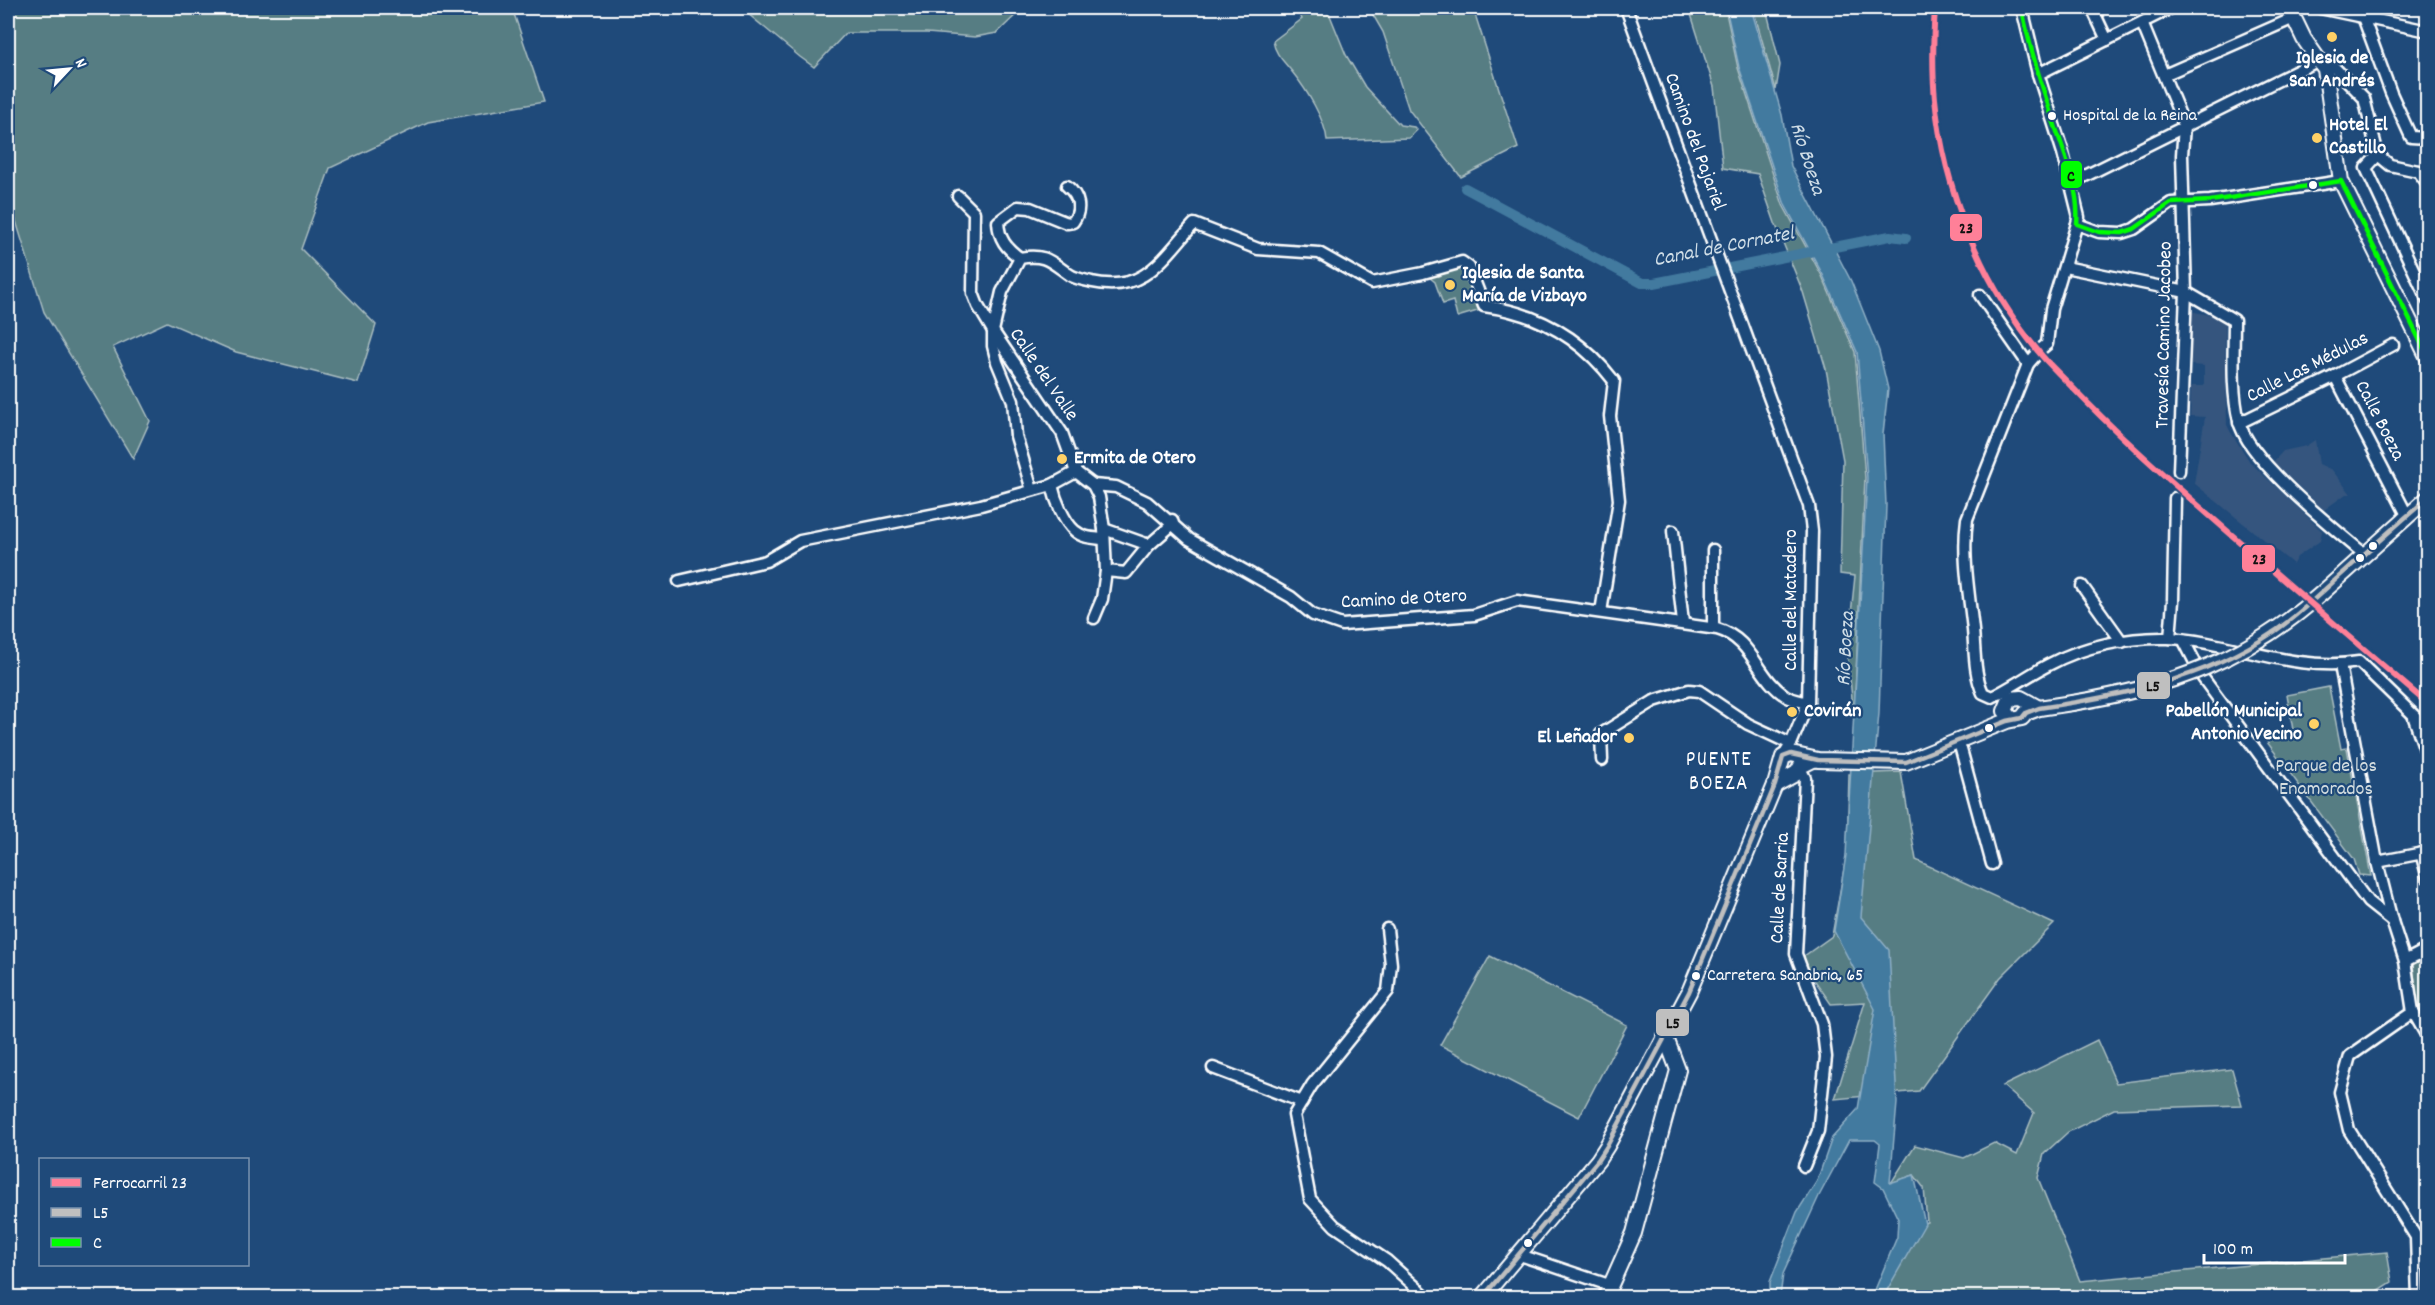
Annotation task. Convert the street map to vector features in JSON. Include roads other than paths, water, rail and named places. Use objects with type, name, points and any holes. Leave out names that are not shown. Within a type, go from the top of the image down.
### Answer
[{"type":"street","name":"Camino del Pajariel","points":[[1626,8],[1791,457]]},
{"type":"street","points":[[2022,8],[2038,74],[2078,209],[2077,224],[2050,314],[2047,344],[2035,357],[1967,519],[1965,543],[1978,682],[1983,693],[2022,718],[2025,701],[2050,664],[2074,653],[2122,642],[2170,638],[2254,654],[2340,665],[2359,662],[2427,729]]},
{"type":"street","points":[[2092,8],[2107,40]]},
{"type":"street","points":[[2038,74],[2171,8]]},
{"type":"street","points":[[2320,8],[2427,31]]},
{"type":"street","points":[[2164,75],[2292,11],[2315,62],[2325,69],[2341,181],[2423,341],[2427,358]]},
{"type":"street","points":[[2363,17],[2391,93],[2411,137],[2427,138]]},
{"type":"street","name":"Travesía Camino Jacobeo","points":[[2142,23],[2184,125],[2182,128],[2186,292],[2179,471]]},
{"type":"street","points":[[2071,183],[2315,62],[2330,63],[2364,98],[2378,155],[2390,165],[2423,169],[2427,184]]},
{"type":"street","points":[[2378,155],[2366,168],[2427,301]]},
{"type":"street","points":[[2077,224],[2099,232],[2122,233],[2134,229],[2171,203],[2255,195],[2341,181]]},
{"type":"street","points":[[1067,186],[1078,200],[1079,213],[1073,222],[1067,223],[1030,208],[1018,207],[998,222],[999,234],[1008,249],[1020,258],[1041,257],[1052,261],[1072,277],[1105,285],[1128,284],[1147,274],[1194,224],[1258,249],[1319,253],[1372,283],[1423,273],[1462,262],[1469,267],[1484,306],[1549,324],[1595,357],[1614,381],[1610,416],[1619,500],[1601,612]]},
{"type":"street","name":"Calle del Valle","points":[[957,196],[974,212],[973,293],[978,306],[1062,433],[1076,472]]},
{"type":"street","points":[[1020,258],[1002,292],[993,331],[997,362],[1013,401],[1016,436],[1032,490]]},
{"type":"street","points":[[2065,267],[2186,292],[2234,320],[2234,362],[2239,423],[2260,460],[2364,554]]},
{"type":"street","points":[[1980,295],[2035,357]]},
{"type":"street","name":"Calle Las Médulas","points":[[2239,423],[2393,345]]},
{"type":"street","name":"Calle Boeza","points":[[2335,376],[2408,515]]},
{"type":"street","name":"Calle del Matadero","points":[[1791,457],[1809,506],[1812,531],[1808,703],[1797,764]]},
{"type":"street","points":[[679,581],[766,561],[800,541],[981,505],[1052,485],[1076,472],[1093,485],[1099,497],[1104,537],[1106,571],[1102,599],[1094,618]]},
{"type":"street","points":[[1052,485],[1054,494],[1076,532],[1086,537],[1104,537],[1149,545]]},
{"type":"street","name":"Camino de Otero","points":[[1093,485],[1110,486],[1147,502],[1189,539],[1291,597],[1313,615],[1342,625],[1474,615],[1517,600],[1713,628],[1729,632],[1744,644],[1785,696],[1808,703]]},
{"type":"street","points":[[2170,638],[2175,498]]},
{"type":"street","points":[[1602,760],[1601,734],[1654,701],[1689,690],[1700,691],[1748,724],[1797,764],[1906,762],[1982,732],[2005,708],[2010,699],[2072,703],[2139,691],[2189,675],[2224,660],[2265,638],[2322,592],[2427,498]]},
{"type":"street","points":[[1106,571],[1126,573],[1172,522]]},
{"type":"street","points":[[1674,531],[1683,623]]},
{"type":"street","points":[[1713,550],[1713,628]]},
{"type":"street","points":[[2082,586],[2122,642]]},
{"type":"street","points":[[2184,641],[2203,678],[2368,902],[2392,921]]},
{"type":"street","points":[[2340,665],[2377,862],[2405,961],[2413,1012],[2427,1038]]},
{"type":"street","points":[[2414,716],[2427,758]]},
{"type":"street","points":[[1959,742],[1992,864]]},
{"type":"street","points":[[1482,1298],[1598,1160],[1671,1050],[1689,992],[1775,785],[1797,764]]},
{"type":"street","name":"Calle de Sarria","points":[[1797,764],[1796,954],[1822,1024],[1826,1057],[1818,1131],[1804,1166]]},
{"type":"street","points":[[2377,862],[2424,853],[2427,878]]},
{"type":"street","points":[[1387,930],[1391,964],[1388,991],[1312,1085],[1294,1115],[1310,1199],[1335,1226],[1387,1261],[1428,1298]]},
{"type":"street","points":[[2405,961],[2427,949]]},
{"type":"street","points":[[2413,1012],[2350,1056],[2340,1092],[2349,1130],[2416,1237],[2418,1298]]},
{"type":"street","points":[[1521,1249],[1607,1291],[1634,1233],[1678,1070],[1671,1050]]},
{"type":"street","points":[[1213,1068],[1302,1102]]},
{"type":"waterway","name":"Canal de Cornatel","points":[[1465,188],[1642,283],[1654,283],[1890,236],[1906,238]]},
{"type":"rail line","name":"23","points":[[1935,8],[1934,87],[1947,166],[1956,200],[1982,264],[2017,324],[2046,360],[2135,449],[2428,704]]},
{"type":"place","name":"Iglesia de San Andrés","points":[[2332,37]]},
{"type":"place","name":"Hospital de la Reina","points":[[2052,116]]},
{"type":"place","name":"Hotel El Castillo","points":[[2317,138]]},
{"type":"place","name":"Iglesia de Santa María de Vizbayo","points":[[1450,285]]},
{"type":"place","name":"Ermita de Otero","points":[[1062,459]]},
{"type":"place","name":"Covirán","points":[[1792,712]]},
{"type":"place","name":"Pabellón Municipal Antonio Vecino","points":[[2314,724]]},
{"type":"place","name":"El Leñador","points":[[1629,738]]},
{"type":"place","name":"Carretera Sanabria, 65","points":[[1696,976]]},
{"type":"district","name":"PUENTE BOEZA","points":[[1719,773]]},
{"type":"water label","name":"Río Boeza","points":[[1806,159]]},
{"type":"water label","name":"Río Boeza","points":[[1847,649]]},
{"type":"park label","name":"Parque de los Enamorados","points":[[2326,778]]}]
